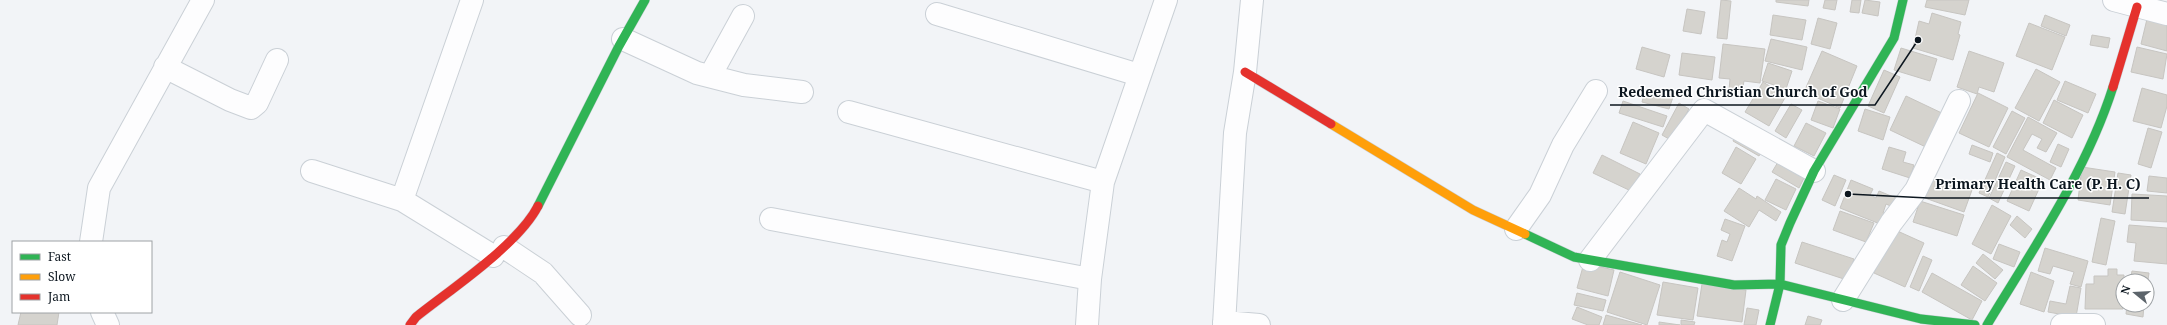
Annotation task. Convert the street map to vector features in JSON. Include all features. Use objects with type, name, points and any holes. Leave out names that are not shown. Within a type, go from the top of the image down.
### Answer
[{"type":"street","points":[[91,241],[99,188],[203,0]]},
{"type":"street","points":[[402,200],[472,0]]},
{"type":"street","points":[[410,325],[416,317],[499,251],[531,220],[623,39],[645,0]]},
{"type":"street","points":[[1087,325],[1090,279],[1103,182],[1138,76],[1166,0]]},
{"type":"street","points":[[1252,0],[1245,72],[1235,133],[1224,323],[1259,325]]},
{"type":"street","points":[[1770,325],[1780,284],[1782,245],[1814,171],[1894,38],[1903,0]]},
{"type":"street","points":[[1987,325],[2051,220],[2084,158],[2103,116],[2122,2],[2167,14]]},
{"type":"street","points":[[938,14],[1138,76]]},
{"type":"street","points":[[710,76],[743,16]]},
{"type":"street","points":[[623,39],[697,73],[744,85],[802,92]]},
{"type":"street","points":[[165,67],[230,100],[251,108],[257,103],[277,60]]},
{"type":"street","points":[[1245,72],[1473,210],[1574,257],[1734,285],[1780,284],[1920,319],[1975,325]]},
{"type":"street","points":[[1516,229],[1540,195],[1562,145],[1596,91]]},
{"type":"street","points":[[1843,300],[1891,223],[1916,190],[1959,102]]},
{"type":"street","points":[[1590,260],[1704,110],[1814,171]]},
{"type":"street","points":[[849,112],[1103,182]]},
{"type":"street","points":[[312,171],[402,200],[543,273],[580,315]]},
{"type":"street","points":[[771,219],[1090,279]]},
{"type":"street","points":[[102,313],[108,325]]},
{"type":"street","points":[[2062,325],[2094,325]]},
{"type":"building","points":[[1721,0],[1731,1],[1727,39],[1717,38]]},
{"type":"building","points":[[1776,0],[1809,0],[1808,6],[1776,2]]},
{"type":"building","points":[[1825,0],[1837,0],[1835,10],[1823,8]]},
{"type":"building","points":[[1852,0],[1861,0],[1859,13],[1850,12]]},
{"type":"building","points":[[1865,0],[1880,2],[1878,16],[1862,13]]},
{"type":"building","points":[[1927,0],[1969,0],[1965,15],[1925,7]]},
{"type":"building","points":[[1687,9],[1705,12],[1701,34],[1683,31]]},
{"type":"building","points":[[1932,13],[1961,22],[1958,34],[1960,35],[1953,60],[1913,48],[1919,21],[1929,24]]},
{"type":"building","points":[[1773,15],[1806,20],[1802,40],[1770,35]]},
{"type":"building","points":[[2045,15],[2070,25],[2066,36],[2041,26]]},
{"type":"building","points":[[1818,18],[1837,23],[1830,49],[1811,44]]},
{"type":"building","points":[[2147,19],[2167,24],[2167,51],[2141,44]]},
{"type":"building","points":[[2029,23],[2065,37],[2052,70],[2016,56]]},
{"type":"building","points":[[2092,35],[2110,38],[2108,48],[2090,45]]},
{"type":"building","points":[[1771,39],[1807,47],[1802,70],[1765,61]]},
{"type":"building","points":[[1723,44],[1765,49],[1760,83],[1744,81],[1742,92],[1729,90],[1730,79],[1719,78]]},
{"type":"building","points":[[1642,47],[1670,55],[1664,77],[1636,69]]},
{"type":"building","points":[[2137,47],[2167,54],[2163,79],[2131,72]]},
{"type":"building","points":[[1901,48],[1937,59],[1930,81],[1894,70]]},
{"type":"building","points":[[1822,51],[1857,66],[1840,108],[1804,92]]},
{"type":"building","points":[[1969,51],[2004,63],[1994,92],[1979,87],[1977,94],[1957,87]]},
{"type":"building","points":[[1682,53],[1715,57],[1712,80],[1679,75]]},
{"type":"building","points":[[1768,63],[1792,71],[1786,89],[1762,81]]},
{"type":"building","points":[[2036,69],[2060,82],[2039,121],[2015,108]]},
{"type":"building","points":[[1884,70],[1900,77],[1884,113],[1868,106]]},
{"type":"building","points":[[2065,81],[2096,94],[2088,113],[2057,100]]},
{"type":"building","points":[[1763,82],[1786,96],[1769,126],[1745,112]]},
{"type":"building","points":[[2142,88],[2167,95],[2167,106],[2161,128],[2133,121]]},
{"type":"building","points":[[1645,90],[1673,97],[1669,109],[1642,102]]},
{"type":"building","points":[[1978,93],[2008,108],[1989,147],[1959,133]]},
{"type":"building","points":[[1906,96],[1946,115],[1930,149],[1890,130]]},
{"type":"building","points":[[2054,100],[2083,115],[2072,138],[2043,123]]},
{"type":"building","points":[[1623,101],[1667,116],[1663,127],[1619,113]]},
{"type":"building","points":[[1818,101],[1840,109],[1833,128],[1811,120]]},
{"type":"building","points":[[1679,103],[1689,109],[1677,130],[1676,143],[1662,135]]},
{"type":"building","points":[[1791,104],[1802,110],[1786,138],[1775,131]]},
{"type":"building","points":[[1865,109],[1890,117],[1883,140],[1858,131]]},
{"type":"building","points":[[2012,111],[2025,118],[2006,154],[1993,147]]},
{"type":"building","points":[[2028,117],[2057,133],[2046,152],[2037,148],[2042,139],[2032,134],[2023,150],[2056,168],[2050,180],[2007,157]]},
{"type":"building","points":[[1633,122],[1659,133],[1646,164],[1620,153]]},
{"type":"building","points":[[1806,123],[1826,133],[1814,156],[1794,146]]},
{"type":"building","points":[[2148,128],[2162,132],[2151,168],[2138,164]]},
{"type":"building","points":[[1737,132],[1764,147],[1759,156],[1733,141]]},
{"type":"building","points":[[2058,144],[2069,149],[2061,167],[2050,162]]},
{"type":"building","points":[[1972,145],[1993,153],[1990,162],[1969,154]]},
{"type":"building","points":[[1736,147],[1756,159],[1741,184],[1722,173]]},
{"type":"building","points":[[1889,147],[1906,152],[1903,162],[1914,165],[1910,178],[1882,169]]},
{"type":"building","points":[[1997,153],[2005,157],[1988,197],[1979,193]]},
{"type":"building","points":[[1602,155],[1640,174],[1631,191],[1593,173]]},
{"type":"building","points":[[1781,157],[1807,172],[1799,188],[1772,172]]},
{"type":"building","points":[[2006,162],[2015,166],[1998,203],[1989,198]]},
{"type":"building","points":[[2082,167],[2115,172],[2110,205],[2078,200]]},
{"type":"building","points":[[2021,170],[2043,180],[2029,211],[2007,201]]},
{"type":"building","points":[[2118,173],[2131,175],[2125,214],[2112,212]]},
{"type":"building","points":[[1834,175],[1846,180],[1835,206],[1822,200]]},
{"type":"building","points":[[2149,176],[2167,178],[2167,193],[2147,191]]},
{"type":"building","points":[[1932,177],[1972,190],[1964,212],[1925,198]]},
{"type":"building","points":[[1776,179],[1796,189],[1786,210],[1765,200]]},
{"type":"building","points":[[1851,180],[1873,189],[1870,195],[1876,198],[1879,191],[1896,198],[1893,207],[1886,204],[1883,213],[1889,215],[1885,226],[1840,208]]},
{"type":"building","points":[[1739,188],[1756,199],[1757,196],[1781,212],[1776,221],[1759,210],[1749,227],[1724,211]]},
{"type":"building","points":[[2132,194],[2167,196],[2167,222],[2131,220]]},
{"type":"building","points":[[1920,201],[1964,215],[1957,236],[1913,222]]},
{"type":"building","points":[[1992,205],[2011,216],[1991,254],[1972,244]]},
{"type":"building","points":[[1840,211],[1874,223],[1866,242],[1833,230]]},
{"type":"building","points":[[2017,216],[2032,229],[2025,238],[2010,225]]},
{"type":"building","points":[[2101,218],[2115,221],[2106,265],[2092,262]]},
{"type":"building","points":[[1725,219],[1745,226],[1732,261],[1717,256],[1722,240],[1727,242],[1730,234],[1721,230]]},
{"type":"building","points":[[2129,225],[2167,228],[2167,264],[2134,261],[2136,243],[2127,242]]},
{"type":"building","points":[[1893,229],[1924,243],[1905,287],[1874,273]]},
{"type":"building","points":[[1802,242],[1854,259],[1847,280],[1795,263]]},
{"type":"building","points":[[1999,244],[2020,252],[2014,267],[1993,259]]},
{"type":"building","points":[[2045,248],[2088,261],[2081,287],[2070,284],[2074,272],[2053,266],[2050,274],[2038,271]]},
{"type":"building","points":[[1983,254],[2003,270],[1995,279],[1976,263]]},
{"type":"building","points":[[1923,256],[1932,260],[1919,291],[1910,287]]},
{"type":"building","points":[[1584,263],[1614,270],[1608,296],[1577,288]]},
{"type":"building","points":[[1973,266],[1997,283],[1985,301],[1961,285]]},
{"type":"building","points":[[2108,269],[2117,269],[2117,273],[2115,273],[2115,309],[2085,309],[2086,284],[2094,284],[2094,276],[2108,276]]},
{"type":"building","points":[[2132,271],[2149,273],[2132,273]]},
{"type":"building","points":[[1620,272],[1660,285],[1647,325],[1607,312]]},
{"type":"building","points":[[2031,272],[2054,281],[2044,312],[2020,304]]},
{"type":"building","points":[[1932,273],[1982,301],[1972,320],[1922,292]]},
{"type":"building","points":[[1663,282],[1698,288],[1693,320],[1657,315]]},
{"type":"building","points":[[1702,284],[1746,290],[1742,322],[1697,316]]},
{"type":"building","points":[[2070,286],[2081,288],[2076,317],[2048,312],[2050,301],[2066,304]]},
{"type":"building","points":[[1577,293],[1606,300],[1603,311],[1574,305]]},
{"type":"building","points":[[1577,307],[1602,317],[1599,325],[1588,325],[1572,319]]},
{"type":"building","points":[[1747,308],[1759,310],[1756,325],[1744,325]]},
{"type":"building","points":[[21,313],[59,313],[57,325],[18,325]]},
{"type":"building","points":[[2126,313],[2143,313],[2143,317]]},
{"type":"building","points":[[1606,315],[1642,325],[1603,325]]},
{"type":"building","points":[[1808,316],[1822,320],[1820,325],[1805,325]]},
{"type":"building","points":[[1681,320],[1695,322],[1694,325],[1681,325]]},
{"type":"building","points":[[1659,322],[1680,325],[1659,325]]},
{"type":"traffic: fast","points":[[538,206],[619,46],[645,0]]},
{"type":"traffic: fast","points":[[1770,325],[1780,284],[1781,245],[1790,223],[1814,171],[1894,38],[1903,0]]},
{"type":"traffic: fast","points":[[1987,325],[2040,239],[2073,180],[2102,119],[2113,87]]},
{"type":"traffic: fast","points":[[1525,234],[1574,257],[1734,285],[1780,284],[1921,319],[1975,325]]},
{"type":"traffic: slow","points":[[1331,124],[1473,210],[1525,234]]},
{"type":"traffic: jam","points":[[2113,87],[2137,7]]},
{"type":"traffic: jam","points":[[1245,72],[1331,124]]},
{"type":"traffic: jam","points":[[410,325],[416,317],[483,266],[500,251],[528,221],[538,206]]},
{"type":"place","name":"Redeemed Christian Church of God","points":[[1918,40]]},
{"type":"place","name":"Primary Health Care (P. H. C)","points":[[1848,194]]}]
